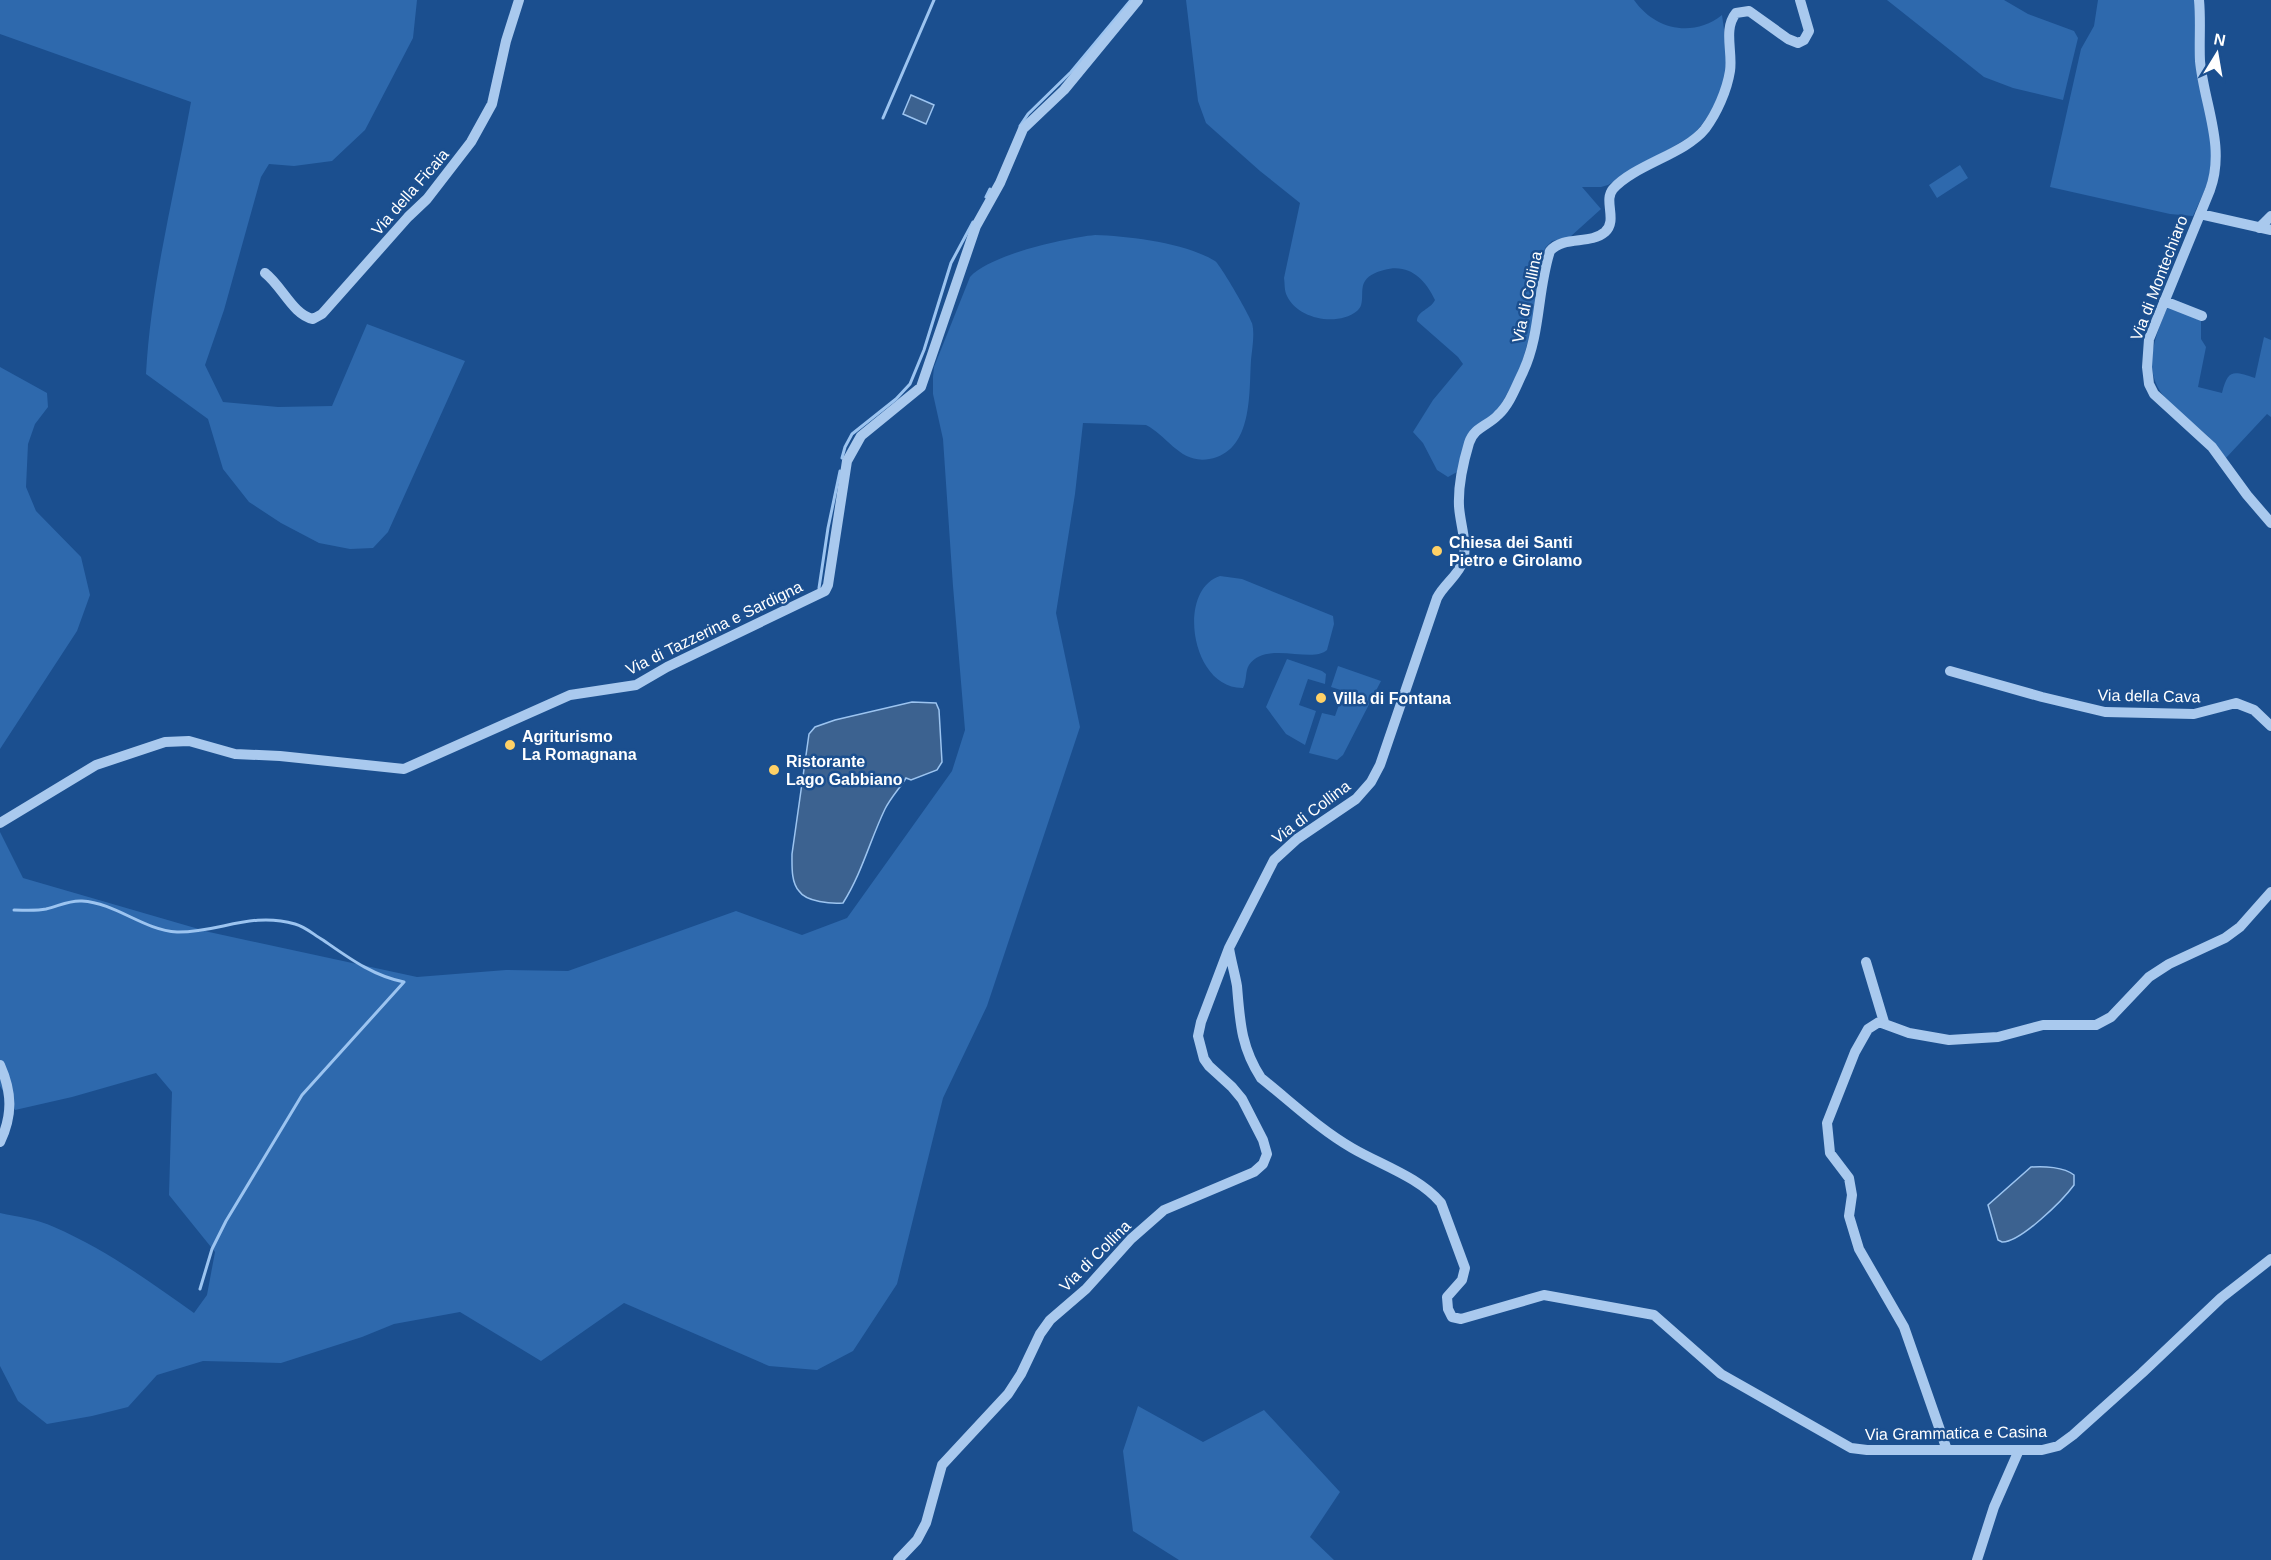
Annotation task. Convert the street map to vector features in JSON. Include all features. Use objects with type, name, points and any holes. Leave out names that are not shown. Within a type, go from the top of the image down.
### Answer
[{"type":"street","name":"Via della Ficaia","points":[[265,273],[279,284],[304,316],[313,319],[322,314],[408,217],[427,199],[471,142],[492,104],[506,41],[519,0]]},
{"type":"street","name":"Via di Tazzerina e Sardigna","points":[[0,823],[96,765],[165,742],[189,741],[235,754],[280,756],[404,769],[570,695],[636,685],[667,667],[825,591],[828,585],[847,461],[855,443],[867,429],[921,387],[976,226],[1000,183],[1023,129],[1064,90],[1138,0]]},
{"type":"street","name":"Via di Collina","points":[[898,1560],[917,1540],[926,1523],[942,1465],[1008,1394],[1050,1320],[1086,1289],[1131,1239],[1164,1210],[1254,1172],[1263,1164],[1267,1154],[1259,1129],[1242,1098],[1209,1066],[1199,1043],[1201,1022],[1229,948],[1277,855],[1356,799],[1377,773],[1437,598],[1463,563],[1465,548],[1459,490],[1469,442],[1475,431],[1497,416],[1504,408],[1526,366],[1536,332],[1550,251],[1560,244],[1598,236],[1607,230],[1611,222],[1610,196],[1613,189],[1688,143],[1706,127],[1719,105],[1728,79],[1731,60],[1731,20],[1736,13],[1749,11],[1788,39],[1798,43],[1804,40],[1809,31],[1800,0]]},
{"type":"street","name":"Via di Montechiaro","points":[[2199,0],[2200,62],[2217,155],[2215,176],[2147,346],[2147,367],[2151,390],[2212,447],[2271,523]]},
{"type":"street","points":[[2200,214],[2271,230]]},
{"type":"street","points":[[2259,228],[2271,216]]},
{"type":"street","points":[[2164,301],[2202,316]]},
{"type":"street","name":"Via della Cava","points":[[1950,671],[2042,698],[2105,712],[2194,714],[2236,703],[2254,710],[2271,726]]},
{"type":"street","points":[[1947,1450],[1904,1327],[1859,1249],[1849,1216],[1852,1195],[1850,1178],[1830,1153],[1827,1123],[1865,1032],[1874,1023],[1884,1022],[1909,1034],[1949,1040],[1998,1037],[2043,1025],[2096,1025],[2111,1017],[2149,977],[2169,964],[2225,938],[2240,927],[2271,892]]},
{"type":"street","name":"Via Grammatica e Casina","points":[[1229,948],[1242,1037],[1251,1063],[1261,1078],[1350,1147],[1421,1185],[1441,1203],[1465,1268],[1462,1280],[1447,1297],[1448,1310],[1452,1317],[1461,1319],[1544,1295],[1648,1313],[1659,1318],[1721,1374],[1838,1442],[1858,1449],[2051,1449],[2067,1441],[2221,1298],[2271,1258]]},
{"type":"street","points":[[1866,962],[1884,1022]]},
{"type":"street","points":[[0,1065],[9,1087],[10,1103],[9,1119],[0,1142]]},
{"type":"street","points":[[1977,1560],[1992,1513],[2019,1450]]},
{"type":"shaded area","points":[[0,0],[417,0],[413,38],[365,130],[332,161],[294,166],[269,164],[261,177],[224,310],[205,365],[223,402],[278,407],[332,406],[367,324],[465,361],[388,532],[373,548],[350,549],[319,543],[281,523],[249,502],[223,469],[208,419],[146,374],[158,271],[191,102],[0,34]]},
{"type":"shaded area","points":[[1186,0],[1634,0],[1653,18],[1675,27],[1699,27],[1722,15],[1726,44],[1726,72],[1716,102],[1693,135],[1608,185],[1582,187],[1601,209],[1570,237],[1552,241],[1545,248],[1534,319],[1520,370],[1498,410],[1477,426],[1457,472],[1448,477],[1437,470],[1423,443],[1413,432],[1433,400],[1463,364],[1417,321],[1419,315],[1435,300],[1431,292],[1415,274],[1393,268],[1371,275],[1367,279],[1362,288],[1360,308],[1349,316],[1339,319],[1319,318],[1309,315],[1292,304],[1286,294],[1284,278],[1300,203],[1206,123],[1198,101]]},
{"type":"shaded area","points":[[1887,0],[2004,0],[2028,14],[2074,31],[2078,38],[2063,100],[2013,88],[1984,77]]},
{"type":"shaded area","points":[[2098,0],[2195,0],[2212,146],[2211,176],[2193,216],[2170,214],[2050,187],[2081,49],[2094,26]]},
{"type":"shaded area","points":[[911,95],[934,105],[926,124],[903,114]]},
{"type":"shaded area","points":[[1960,165],[1968,178],[1937,198],[1929,185]]},
{"type":"shaded area","points":[[1095,235],[1173,245],[1189,249],[1218,264],[1241,301],[1253,327],[1247,415],[1237,441],[1229,450],[1217,457],[1205,460],[1185,455],[1146,425],[1083,423],[1075,494],[1056,613],[1080,727],[987,1006],[943,1098],[897,1284],[853,1351],[817,1370],[769,1366],[624,1303],[541,1361],[460,1312],[394,1324],[362,1337],[281,1363],[203,1361],[157,1375],[128,1407],[92,1416],[47,1424],[18,1401],[0,1366],[0,1213],[41,1222],[91,1245],[194,1313],[207,1295],[215,1252],[169,1195],[172,1092],[156,1073],[72,1097],[15,1110],[0,1086],[0,832],[23,878],[209,932],[417,977],[506,970],[568,971],[736,911],[802,935],[847,918],[952,771],[965,730],[943,439],[933,394],[934,367],[970,277],[980,269],[1010,255],[1065,240]]},
{"type":"shaded area","points":[[2168,306],[2201,321],[2201,339],[2206,347],[2198,387],[2222,393],[2232,374],[2255,378],[2264,337],[2271,340],[2271,417],[2267,414],[2225,459],[2212,440],[2167,400],[2154,378],[2152,366],[2155,342]]},
{"type":"shaded area","points":[[0,367],[47,393],[48,407],[35,424],[28,444],[26,487],[36,511],[81,557],[90,595],[77,631],[0,749]]},
{"type":"shaded area","points":[[1220,576],[1242,579],[1333,616],[1334,624],[1327,650],[1311,655],[1266,654],[1249,665],[1243,688],[1225,684],[1211,673],[1201,657],[1195,638],[1194,618],[1198,600],[1206,585]]},
{"type":"shaded area","points":[[1287,659],[1326,674],[1325,684],[1308,679],[1299,705],[1316,711],[1305,745],[1286,734],[1266,707]]},
{"type":"shaded area","points":[[1338,666],[1381,681],[1343,755],[1337,760],[1309,753],[1322,713],[1335,716],[1344,691],[1331,687]]},
{"type":"shaded area","points":[[912,702],[936,703],[939,710],[942,762],[937,770],[911,780],[906,778],[885,809],[843,903],[826,903],[807,898],[802,895],[795,883],[792,874],[792,854],[809,734],[815,727],[835,720]]},
{"type":"shaded area","points":[[2031,1167],[2065,1170],[2074,1175],[2074,1185],[2051,1210],[2030,1228],[2019,1236],[2002,1242],[1998,1240],[1988,1205]]},
{"type":"shaded area","points":[[1138,1406],[1203,1442],[1264,1410],[1340,1492],[1310,1537],[1334,1560],[1179,1560],[1133,1531],[1123,1451]]},
{"type":"waterway","points":[[883,118],[934,0]]},
{"type":"waterway","points":[[1020,126],[1028,114],[1071,72],[1131,0]]},
{"type":"waterway","points":[[986,197],[990,189]]},
{"type":"waterway","points":[[842,458],[852,434],[896,399],[910,384],[924,350],[951,263],[973,222]]},
{"type":"waterway","points":[[819,588],[840,471]]},
{"type":"waterway","points":[[14,910],[42,910],[68,902],[82,901],[106,906],[153,927],[177,932],[249,921],[279,921],[303,927],[362,966],[404,982]]},
{"type":"waterway","points":[[200,1289],[212,1249],[226,1221],[302,1095],[404,982]]},
{"type":"place","name":"Chiesa dei Santi Pietro e Girolamo","points":[[1437,551]]},
{"type":"place","name":"Villa di Fontana","points":[[1321,698]]},
{"type":"place","name":"Agriturismo La Romagnana","points":[[510,745]]},
{"type":"place","name":"Ristorante Lago Gabbiano","points":[[774,770]]}]
